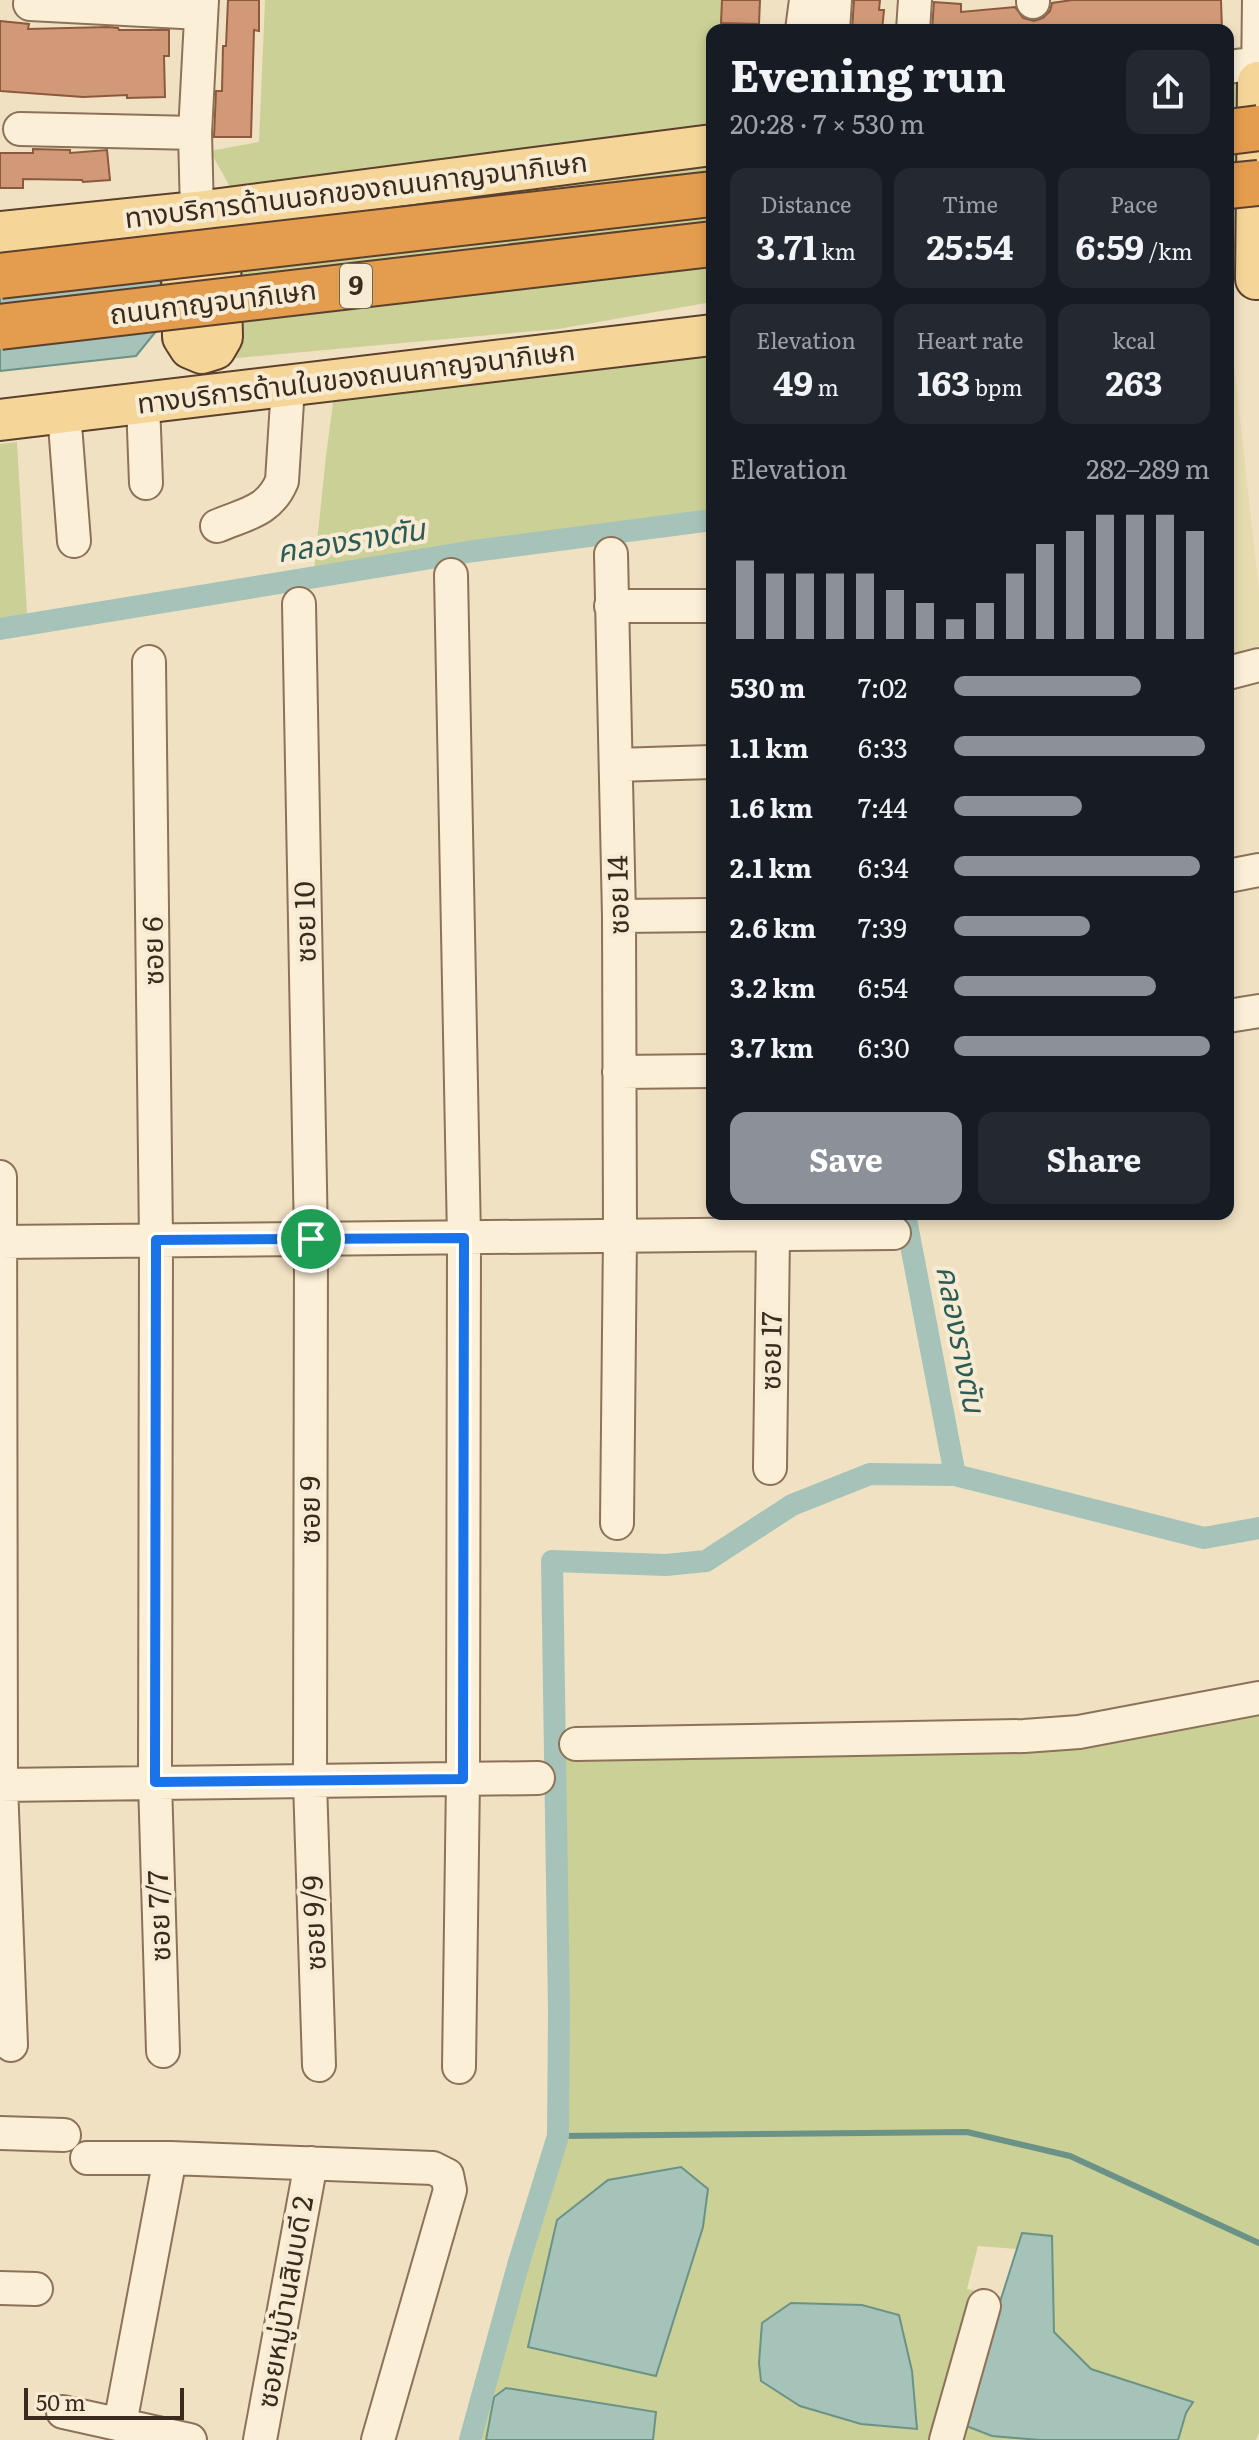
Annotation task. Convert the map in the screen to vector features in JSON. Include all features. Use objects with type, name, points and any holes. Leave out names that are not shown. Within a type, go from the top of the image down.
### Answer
[{"type":"highway","points":[[1234,131],[1259,128]]},
{"type":"highway","points":[[1234,185],[1259,183]]},
{"type":"highway","name":"ถนนกาญจนาภิเษก","points":[[0,276],[706,195]]},
{"type":"highway","name":"ถนนกาญจนาภิเษก","points":[[0,327],[706,245]]},
{"type":"main road","points":[[1246,76],[1248,280]]},
{"type":"main road","name":"ทางบริการด้านนอกของถนนกาญจนาภิเษก","points":[[0,232],[197,229],[706,146]]},
{"type":"main road","points":[[197,229],[182,263],[183,337],[190,348],[199,352],[199,396]]},
{"type":"main road","name":"ทางบริการด้านในของถนนกาญจนาภิเษก","points":[[0,420],[706,336]]},
{"type":"street","points":[[803,24],[806,0]]},
{"type":"street","points":[[833,24],[835,0]]},
{"type":"street","points":[[913,24],[915,0]]},
{"type":"street","points":[[1246,76],[1259,0]]},
{"type":"street","points":[[30,4],[202,7],[195,133],[197,229]]},
{"type":"street","points":[[20,129],[195,133]]},
{"type":"street","points":[[217,526],[260,508],[271,501],[277,492],[282,481],[288,386]]},
{"type":"street","points":[[143,403],[146,483]]},
{"type":"street","points":[[64,412],[74,541]]},
{"type":"street","name":"ซอย 14","points":[[611,554],[619,916],[617,1523]]},
{"type":"street","points":[[451,575],[464,1238],[459,2067]]},
{"type":"street","name":"ซอย 10","points":[[299,604],[311,1239]]},
{"type":"street","points":[[611,606],[706,606]]},
{"type":"street","name":"ซอย 6","points":[[149,662],[156,1240],[155,1782]]},
{"type":"street","points":[[1234,671],[1259,665]]},
{"type":"street","points":[[616,765],[706,762]]},
{"type":"street","points":[[1234,875],[1259,870]]},
{"type":"street","points":[[619,916],[706,915]]},
{"type":"street","points":[[1234,1015],[1259,1011]]},
{"type":"street","points":[[619,1072],[706,1071]]},
{"type":"street","points":[[0,1177],[1,1785],[11,2045]]},
{"type":"street","points":[[0,1242],[894,1233]]},
{"type":"street","name":"ซอย 17","points":[[770,1468],[773,1235]]},
{"type":"street","name":"ซอย 9","points":[[310,1782],[311,1239]]},
{"type":"street","points":[[576,1744],[1024,1736],[1079,1732],[1259,1698]]},
{"type":"street","points":[[1,1785],[538,1778]]},
{"type":"street","name":"ซอย 7/7","points":[[155,1782],[163,2051]]},
{"type":"street","name":"ซอย 9/9","points":[[310,1782],[319,2065]]},
{"type":"street","points":[[0,2133],[64,2135]]},
{"type":"street","points":[[87,2158],[433,2168],[447,2175],[450,2190],[378,2440]]},
{"type":"street","points":[[120,2424],[170,2158]]},
{"type":"street","name":"ซอยหมู่บ้านสินบดี 2","points":[[260,2440],[311,2163]]},
{"type":"street","points":[[0,2288],[36,2289]]},
{"type":"street","points":[[946,2440],[984,2306]]},
{"type":"street","points":[[63,2412],[190,2440]]},
{"type":"shaded area","points":[[1234,363],[1259,590],[1259,646],[1234,653]]},
{"type":"green space","points":[[265,0],[723,0],[721,24],[706,24],[706,303],[558,329],[227,359],[247,217],[210,151],[259,142]]},
{"type":"green space","points":[[1234,78],[1239,80],[1239,252],[1234,252]]},
{"type":"green space","points":[[706,354],[706,513],[314,571],[334,395]]},
{"type":"green space","points":[[17,442],[27,614],[0,618],[0,444]]},
{"type":"green space","points":[[1259,1712],[1259,2433],[1256,2440],[1178,2440],[1186,2413],[1193,2402],[1091,2369],[1054,2332],[1052,2237],[1022,2233],[1017,2249],[978,2246],[967,2289],[1002,2297],[962,2424],[992,2436],[1040,2440],[653,2440],[656,2412],[494,2397],[486,2440],[462,2440],[550,2122],[568,2122],[563,1757],[1024,1753]],"holes":[[[681,2167],[708,2189],[703,2227],[656,2376]]]},
{"type":"water","points":[[145,244],[161,284],[157,330],[136,356],[0,371],[0,260]]},
{"type":"water","points":[[681,2167],[708,2189],[703,2227],[656,2376],[528,2347],[557,2220],[608,2180]]},
{"type":"water","points":[[1022,2233],[1052,2236],[1054,2332],[1091,2369],[1193,2402],[1186,2413],[1178,2440],[1040,2440],[992,2436],[961,2424]]},
{"type":"water","points":[[791,2303],[862,2305],[899,2315],[912,2371],[917,2429],[861,2424],[800,2406],[761,2381],[762,2323]]},
{"type":"water","points":[[506,2388],[656,2412],[653,2440],[486,2440],[494,2397]]},
{"type":"building","points":[[228,0],[259,0],[259,31],[254,30],[251,137],[214,137],[216,91],[222,91]]},
{"type":"building","points":[[722,0],[760,0],[759,24],[721,23]]},
{"type":"building","points":[[854,0],[880,0],[879,10],[884,10],[883,24],[852,24]]},
{"type":"building","points":[[1072,0],[1221,0],[1222,24],[932,24],[934,2],[961,4],[961,12],[1015,7],[1023,18],[1034,21],[1050,11],[1052,3]]},
{"type":"building","points":[[0,21],[29,24],[28,29],[108,27],[119,30],[169,30],[169,56],[164,56],[165,97],[83,97],[0,91]]},
{"type":"building","points":[[33,149],[70,150],[70,153],[107,150],[110,180],[23,179],[23,188],[0,188],[0,153],[33,153]]},
{"type":"waterway","name":"คลองรางตัน","points":[[0,629],[474,551],[706,521]]},
{"type":"waterway","name":"คลองรางตัน","points":[[906,1220],[955,1475]]},
{"type":"waterway","points":[[470,2440],[519,2262],[558,2136],[552,1561],[666,1565],[706,1561],[792,1505],[870,1474],[955,1475],[1204,1538],[1259,1528]]},
{"type":"waterway","points":[[558,2136],[967,2132],[1070,2156],[1259,2243]]},
{"type":"route","points":[[464,1238],[463,1779],[155,1782],[156,1240],[311,1239],[464,1238]]}]
